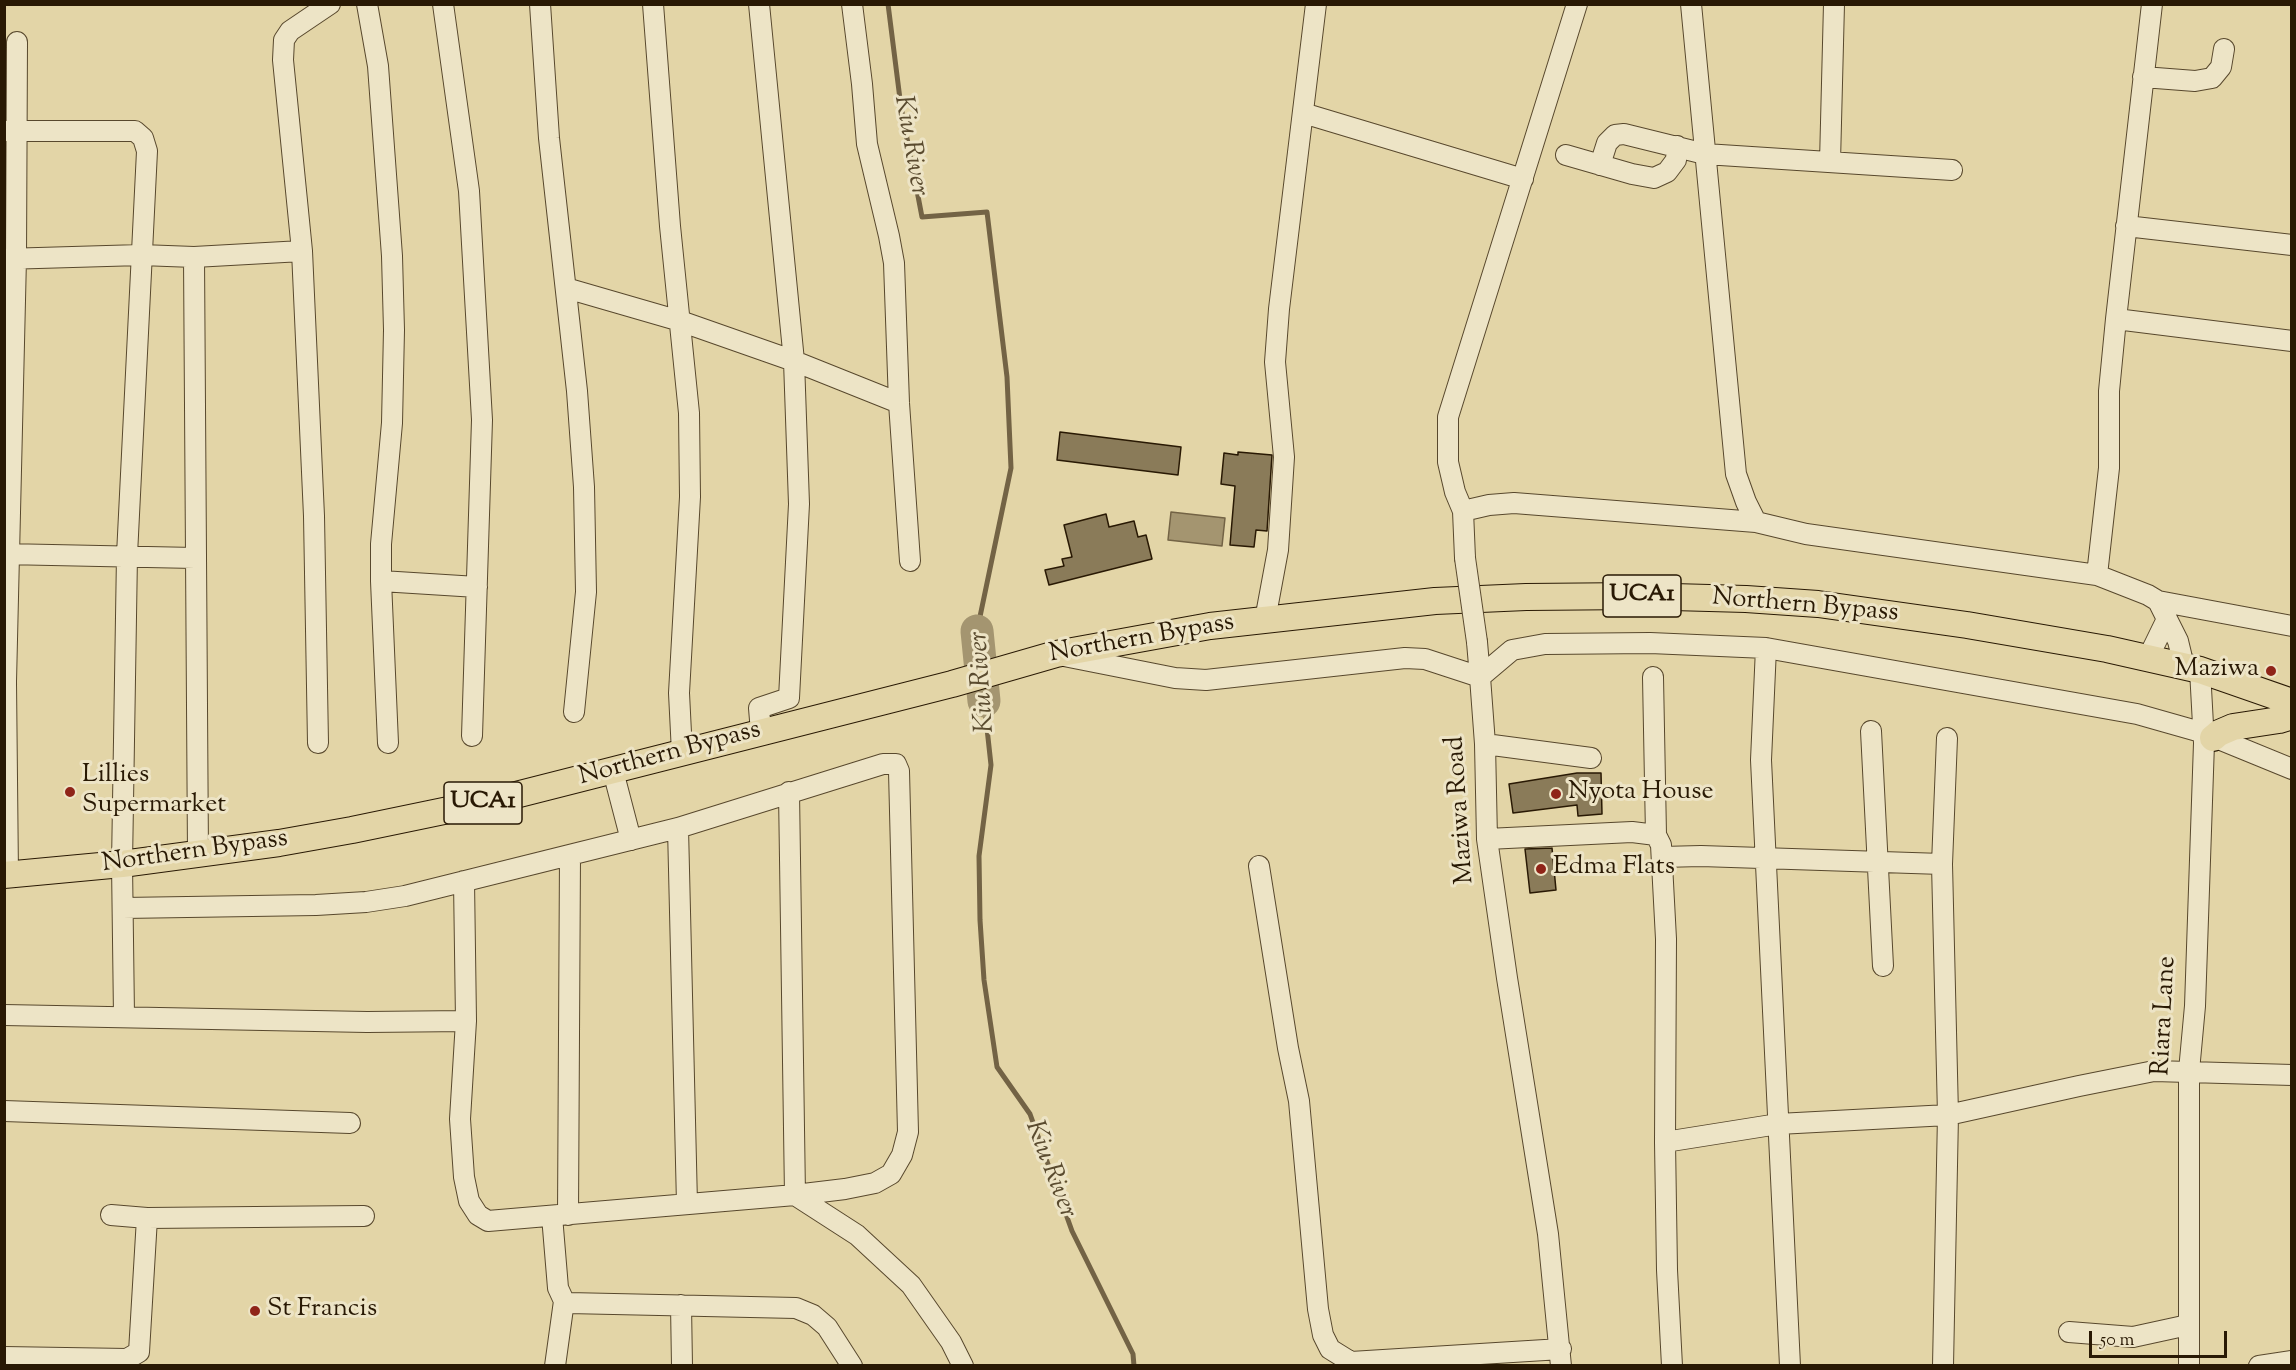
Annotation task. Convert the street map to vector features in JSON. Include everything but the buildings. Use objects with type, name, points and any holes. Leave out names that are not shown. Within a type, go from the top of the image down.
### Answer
[{"type":"main road","name":"Northern Bypass","points":[[6,875],[122,864],[279,843],[352,830],[492,801],[613,771],[952,684],[1056,654],[1158,634],[1435,601],[1636,596],[1746,599],[1818,604],[1967,625],[2148,658],[2192,668],[2292,702]]},
{"type":"main road","points":[[2208,736],[2233,727],[2292,716]]},
{"type":"street","points":[[318,743],[314,516],[302,251],[283,60],[284,40],[290,31],[330,4]]},
{"type":"street","points":[[367,4],[378,66],[392,256],[394,330],[392,423],[381,544],[388,743]]},
{"type":"street","points":[[442,4],[470,202],[482,420],[472,736]]},
{"type":"street","points":[[540,4],[549,138],[577,391],[584,487],[586,591],[574,712]]},
{"type":"street","points":[[653,4],[670,226],[689,413],[690,497],[679,693],[682,753]]},
{"type":"street","points":[[759,4],[794,361],[800,504],[789,698],[759,708],[762,732]]},
{"type":"street","points":[[852,4],[867,144],[894,263],[898,403],[910,561]]},
{"type":"street","points":[[1265,620],[1278,549],[1284,457],[1275,362],[1279,309],[1316,4]]},
{"type":"street","name":"Maziwa Road","points":[[1561,1357],[1548,1234],[1506,978],[1487,839],[1485,744],[1477,642],[1465,558],[1463,511],[1455,492],[1448,462],[1448,417],[1577,4]]},
{"type":"street","points":[[1691,4],[1736,474],[1756,522]]},
{"type":"street","points":[[1830,162],[1834,4]]},
{"type":"street","points":[[2097,575],[2109,468],[2109,391],[2152,4]]},
{"type":"street","points":[[6,875],[11,131],[17,42]]},
{"type":"street","points":[[2143,77],[2195,81],[2212,78],[2221,68],[2224,49]]},
{"type":"street","points":[[1303,113],[1523,179]]},
{"type":"street","points":[[11,131],[117,130],[135,132],[143,138],[147,151],[127,555],[122,864],[124,1016]]},
{"type":"street","points":[[1600,165],[1607,143],[1615,135],[1624,135],[1705,154],[1952,170]]},
{"type":"street","points":[[1566,155],[1632,174],[1654,177],[1667,172],[1676,160],[1677,146]]},
{"type":"street","points":[[2126,226],[2292,245]]},
{"type":"street","points":[[10,258],[141,255],[194,257],[302,251]]},
{"type":"street","points":[[194,257],[198,853]]},
{"type":"street","points":[[566,288],[680,321],[794,361],[898,403]]},
{"type":"street","points":[[2116,319],[2292,340]]},
{"type":"street","points":[[1463,511],[1514,503],[1756,522],[1806,534],[2097,575],[2148,595],[2158,602],[2292,626]]},
{"type":"street","points":[[7,554],[195,558]]},
{"type":"street","points":[[381,581],[477,588]]},
{"type":"street","name":"Riara Lane","points":[[2158,602],[2192,668],[2208,736],[2195,1006],[2189,1071],[2188,1325],[2190,1365]]},
{"type":"street","points":[[2148,658],[2167,619]]},
{"type":"street","points":[[1056,654],[1175,678],[1206,680],[1405,658],[1425,659],[1480,677],[1512,650],[1545,644],[1650,643],[1766,648],[2137,714],[2208,736],[2292,769]]},
{"type":"street","points":[[1766,648],[1761,760],[1790,1365]]},
{"type":"street","points":[[1653,676],[1656,836],[1661,845],[1666,939],[1665,1142],[1671,1365]]},
{"type":"street","points":[[1871,731],[1883,966]]},
{"type":"street","points":[[1943,1365],[1948,1115],[1942,864],[1947,738]]},
{"type":"street","points":[[1485,744],[1592,758]]},
{"type":"street","points":[[123,908],[366,902],[405,896],[464,881],[570,856],[678,828],[883,764],[896,764],[899,771],[908,1132],[902,1155],[891,1174],[875,1183],[795,1195],[488,1221],[478,1215],[469,1201],[464,1178],[460,1119],[466,1021],[464,881]]},
{"type":"street","points":[[613,771],[631,840]]},
{"type":"street","points":[[789,792],[795,1195]]},
{"type":"street","points":[[678,828],[687,1204]]},
{"type":"street","points":[[1487,839],[1632,832],[1656,836]]},
{"type":"street","points":[[555,1365],[564,1300],[558,1287],[570,856]]},
{"type":"street","points":[[1662,857],[1701,856],[1942,864]]},
{"type":"street","points":[[1259,866],[1288,1048],[1299,1101],[1318,1309],[1323,1335],[1330,1349],[1351,1362],[1561,1357]]},
{"type":"street","points":[[4,1015],[466,1021]]},
{"type":"street","points":[[1665,1142],[1778,1124],[1948,1115],[2079,1086],[2168,1070],[2292,1075]]},
{"type":"street","points":[[4,1111],[350,1124]]},
{"type":"street","points":[[795,1195],[857,1235],[911,1285],[945,1333],[963,1365]]},
{"type":"street","points":[[111,1215],[147,1218],[364,1216]]},
{"type":"street","points":[[4,1356],[127,1359],[139,1352],[147,1218]]},
{"type":"street","points":[[564,1300],[568,1303],[796,1308],[813,1315],[827,1327],[852,1365]]},
{"type":"street","points":[[681,1305],[682,1365]]},
{"type":"street","points":[[2069,1332],[2133,1337],[2188,1325]]},
{"type":"street","points":[[2259,1365],[2292,1361]]},
{"type":"shaded area","points":[[1171,512],[1225,518],[1222,546],[1168,540]]},
{"type":"waterway","name":"Kiu River","points":[[888,4],[901,107],[922,217],[987,212],[1007,377],[1011,468],[977,631]]},
{"type":"waterway","name":"Kiu River","points":[[977,631],[984,701]]},
{"type":"waterway","name":"Kiu River","points":[[984,701],[991,765],[979,856],[980,920],[984,980],[997,1067],[1030,1114],[1072,1231],[1133,1354],[1134,1366]]},
{"type":"place","name":"Maziwa","points":[[2271,671]]},
{"type":"place","name":"Lillies Supermarket","points":[[70,792]]},
{"type":"place","name":"Nyota House","points":[[1556,794]]},
{"type":"place","name":"Edma Flats","points":[[1541,869]]},
{"type":"place","name":"St Francis","points":[[255,1311]]}]
